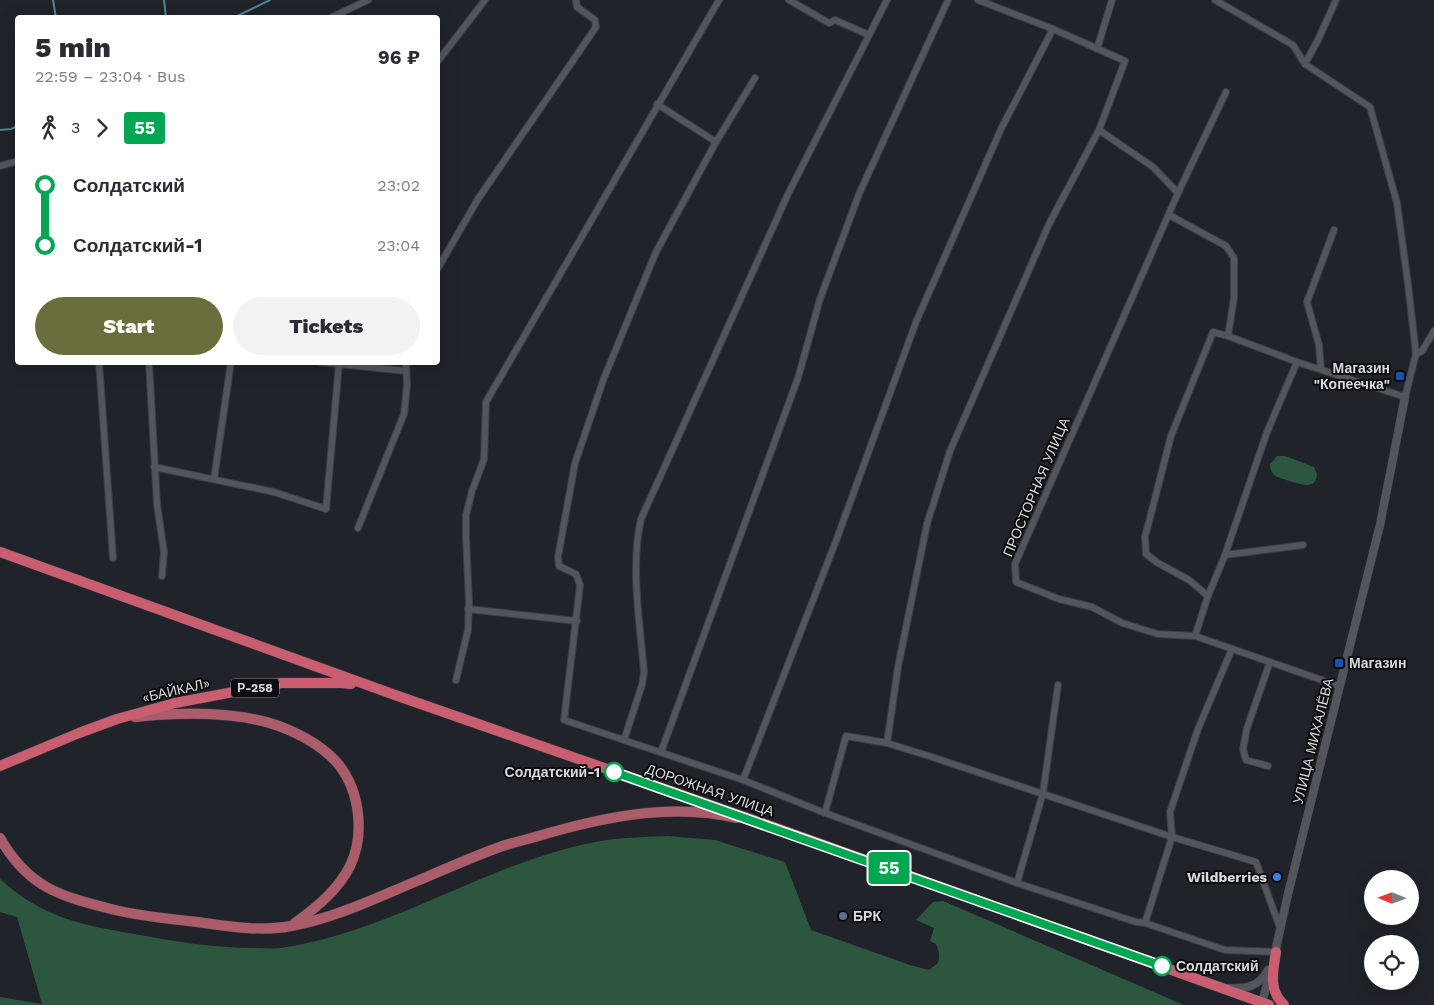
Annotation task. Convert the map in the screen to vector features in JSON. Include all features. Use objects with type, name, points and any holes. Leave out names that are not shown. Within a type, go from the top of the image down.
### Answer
[{"type":"highway","points":[[0,552],[395,696]]},
{"type":"highway","name":"«БАЙКАЛ»","points":[[0,766],[117,719],[176,703],[280,684],[342,683],[395,696]]},
{"type":"highway","name":"ДОРОЖНАЯ УЛИЦА","points":[[395,696],[776,828],[1266,1004]]},
{"type":"highway","points":[[1276,952],[1272,984],[1274,994],[1284,1005]]},
{"type":"main road","points":[[117,719],[173,713],[254,720],[278,726],[300,735],[320,748],[339,765],[350,784],[358,810],[356,852],[349,867],[328,897],[290,926]]},
{"type":"main road","points":[[0,838],[21,869],[38,883],[59,894],[121,912],[244,928],[271,928],[318,920],[357,907],[498,848],[574,825],[632,815],[698,811],[776,828]]},
{"type":"street","points":[[336,15],[368,0]]},
{"type":"street","points":[[440,58],[485,0]]},
{"type":"street","points":[[440,265],[478,199],[596,27],[595,20],[577,7],[576,0]]},
{"type":"street","points":[[456,680],[468,630],[466,514],[484,459],[486,402],[719,0]]},
{"type":"street","points":[[789,0],[829,23],[835,20],[870,35]]},
{"type":"street","points":[[624,740],[642,685],[644,672],[636,565],[636,540],[641,520],[788,194],[887,0]]},
{"type":"street","points":[[661,752],[798,378],[820,299],[859,194],[948,0]]},
{"type":"street","points":[[887,743],[898,667],[927,524],[950,451],[1049,224],[1099,130],[1124,61],[978,0]]},
{"type":"street","points":[[1097,49],[1112,0]]},
{"type":"street","points":[[1208,596],[1189,580],[1146,554],[1145,537],[1171,436],[1213,332],[1405,397],[1416,354],[1397,203],[1370,107],[1305,64],[1293,45],[1215,0]]},
{"type":"street","points":[[1305,64],[1336,0]]},
{"type":"street","points":[[743,780],[836,541],[916,322],[1000,128],[1053,30]]},
{"type":"street","points":[[755,78],[716,142],[656,252],[604,378],[575,463],[558,558],[559,566],[576,574],[580,585],[564,720],[743,780],[825,813],[1017,883],[1136,922],[1145,923],[1225,950],[1276,952],[1262,980],[1254,986],[1223,988]]},
{"type":"street","name":"ПРОСТОРНАЯ УЛИЦА","points":[[1226,92],[1178,193],[1015,564],[1016,582],[1059,599],[1092,607],[1122,623],[1158,634],[1195,636],[1339,686]]},
{"type":"street","points":[[657,104],[716,142]]},
{"type":"street","points":[[1099,130],[1153,167],[1178,193]]},
{"type":"street","points":[[0,166],[15,162]]},
{"type":"street","points":[[1169,215],[1226,246],[1234,258],[1234,298],[1228,336]]},
{"type":"street","points":[[1321,370],[1319,345],[1307,302],[1334,230]]},
{"type":"street","points":[[1416,354],[1422,351],[1434,331]]},
{"type":"street","points":[[1195,636],[1208,596],[1225,556],[1267,432],[1297,362]]},
{"type":"street","points":[[99,365],[113,558]]},
{"type":"street","points":[[149,365],[154,467],[164,552],[162,576]]},
{"type":"street","points":[[214,479],[231,365]]},
{"type":"street","points":[[154,467],[274,492],[326,509],[339,365]]},
{"type":"street","points":[[350,365],[406,370]]},
{"type":"street","points":[[358,528],[404,414],[407,385],[406,365]]},
{"type":"street","name":"УЛИЦА МИХАЛЁВА","points":[[1266,1004],[1280,928],[1380,525],[1405,397]]},
{"type":"street","points":[[1225,556],[1303,545]]},
{"type":"street","points":[[468,609],[577,621]]},
{"type":"street","points":[[1145,923],[1172,837],[1170,812],[1198,729],[1232,649]]},
{"type":"street","points":[[1268,766],[1246,760],[1243,749],[1247,728],[1270,662]]},
{"type":"street","points":[[1017,883],[1042,793],[1058,685]]},
{"type":"street","points":[[825,813],[846,736],[887,743],[1172,837],[1256,862],[1280,928]]},
{"type":"green space","points":[[1277,456],[1285,456],[1314,467],[1317,474],[1314,483],[1302,485],[1274,475],[1270,464]]},
{"type":"green space","points":[[667,836],[715,840],[785,862],[811,930],[910,965],[929,970],[938,963],[938,949],[936,944],[930,941],[934,928],[916,920],[933,902],[943,901],[1184,1005],[0,1005],[0,997],[42,1004],[17,917],[0,912],[0,879],[15,892],[47,911],[80,923],[115,931],[194,944],[239,948],[278,948],[320,940],[358,929],[505,869],[581,845],[634,837]]},
{"type":"waterway","points":[[53,0],[56,15]]},
{"type":"waterway","points":[[164,0],[166,15]]},
{"type":"waterway","points":[[239,15],[270,0]]},
{"type":"waterway","points":[[0,130],[15,127]]},
{"type":"bus line","name":"55","points":[[614,772],[1162,966]]},
{"type":"place","name":"Магазин \"Копеечка\"","points":[[1400,376]]},
{"type":"place","name":"Магазин","points":[[1339,663]]},
{"type":"place","name":"Солдатский-1","points":[[614,772]]},
{"type":"place","name":"Wildberries","points":[[1277,877]]},
{"type":"place","name":"БРК","points":[[843,916]]},
{"type":"place","name":"Солдатский","points":[[1162,966]]}]
